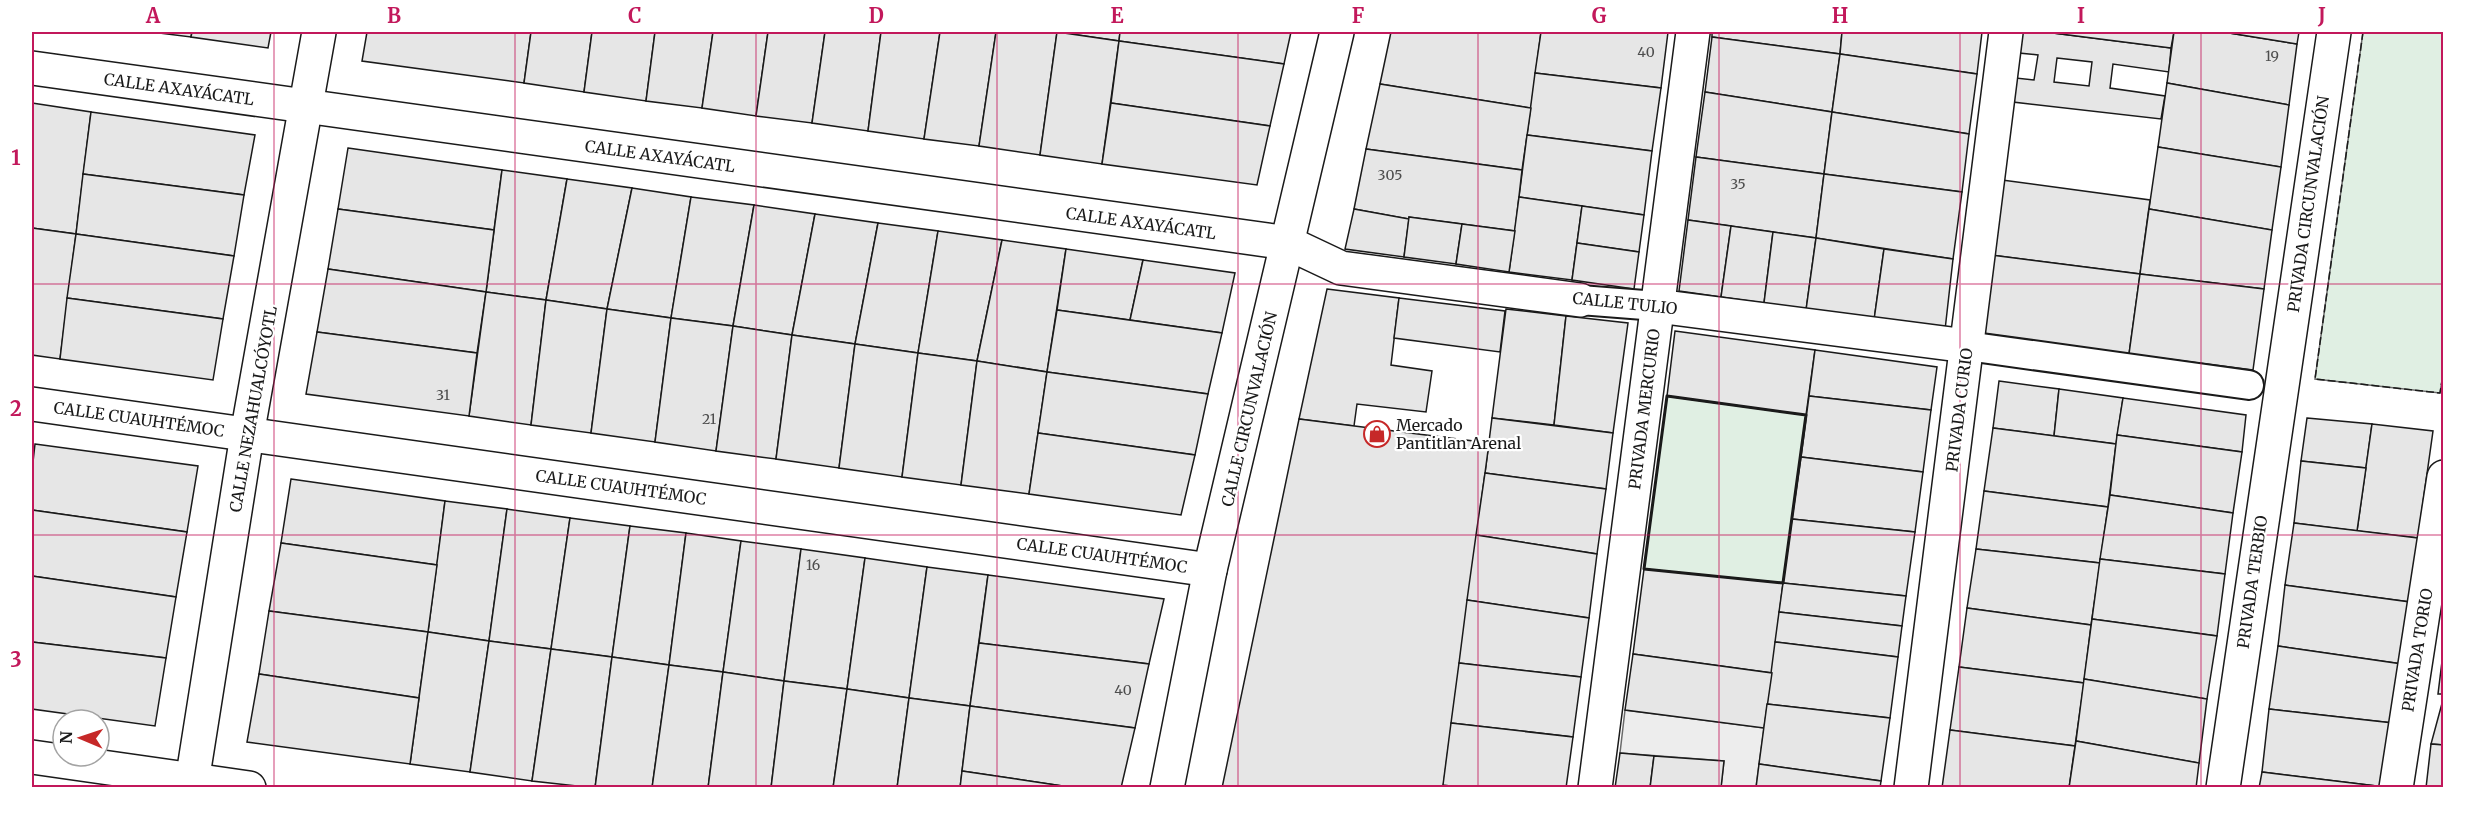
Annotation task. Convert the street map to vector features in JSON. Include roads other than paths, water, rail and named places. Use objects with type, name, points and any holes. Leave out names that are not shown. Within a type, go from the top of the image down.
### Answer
[{"type":"street","name":"CALLE NEZAHUALCÓYOTL","points":[[192,784],[247,435],[319,32]]},
{"type":"street","name":"CALLE CIRCUNVALACIÓN","points":[[1167,788],[1210,570],[1337,32]]},
{"type":"street","name":"PRIVADA MERCURIO","points":[[1595,788],[1693,32]]},
{"type":"street","name":"PRIVADA CURIO","points":[[1911,788],[2006,32]]},
{"type":"street","name":"PRIVADA CIRCUNVALACIÓN","points":[[2282,376],[2334,32]]},
{"type":"street","name":"CALLE AXAYÁCATL","points":[[32,68],[1288,243]]},
{"type":"street","name":"CALLE TULIO","points":[[1288,243],[1341,268],[1580,300],[1657,306],[1967,346]]},
{"type":"street","points":[[1967,346],[2249,385]]},
{"type":"street","name":"PRIVADA TERBIO","points":[[2223,788],[2282,376]]},
{"type":"street","name":"CALLE CUAUHTÉMOC","points":[[32,404],[1210,570]]},
{"type":"street","name":"PRIVADA TORIO","points":[[2396,788],[2444,477]]},
{"type":"street","points":[[32,757],[192,784],[249,788]]},
{"type":"place","name":"Mercado Pantitlan Arenal","points":[[1377,434]]}]
